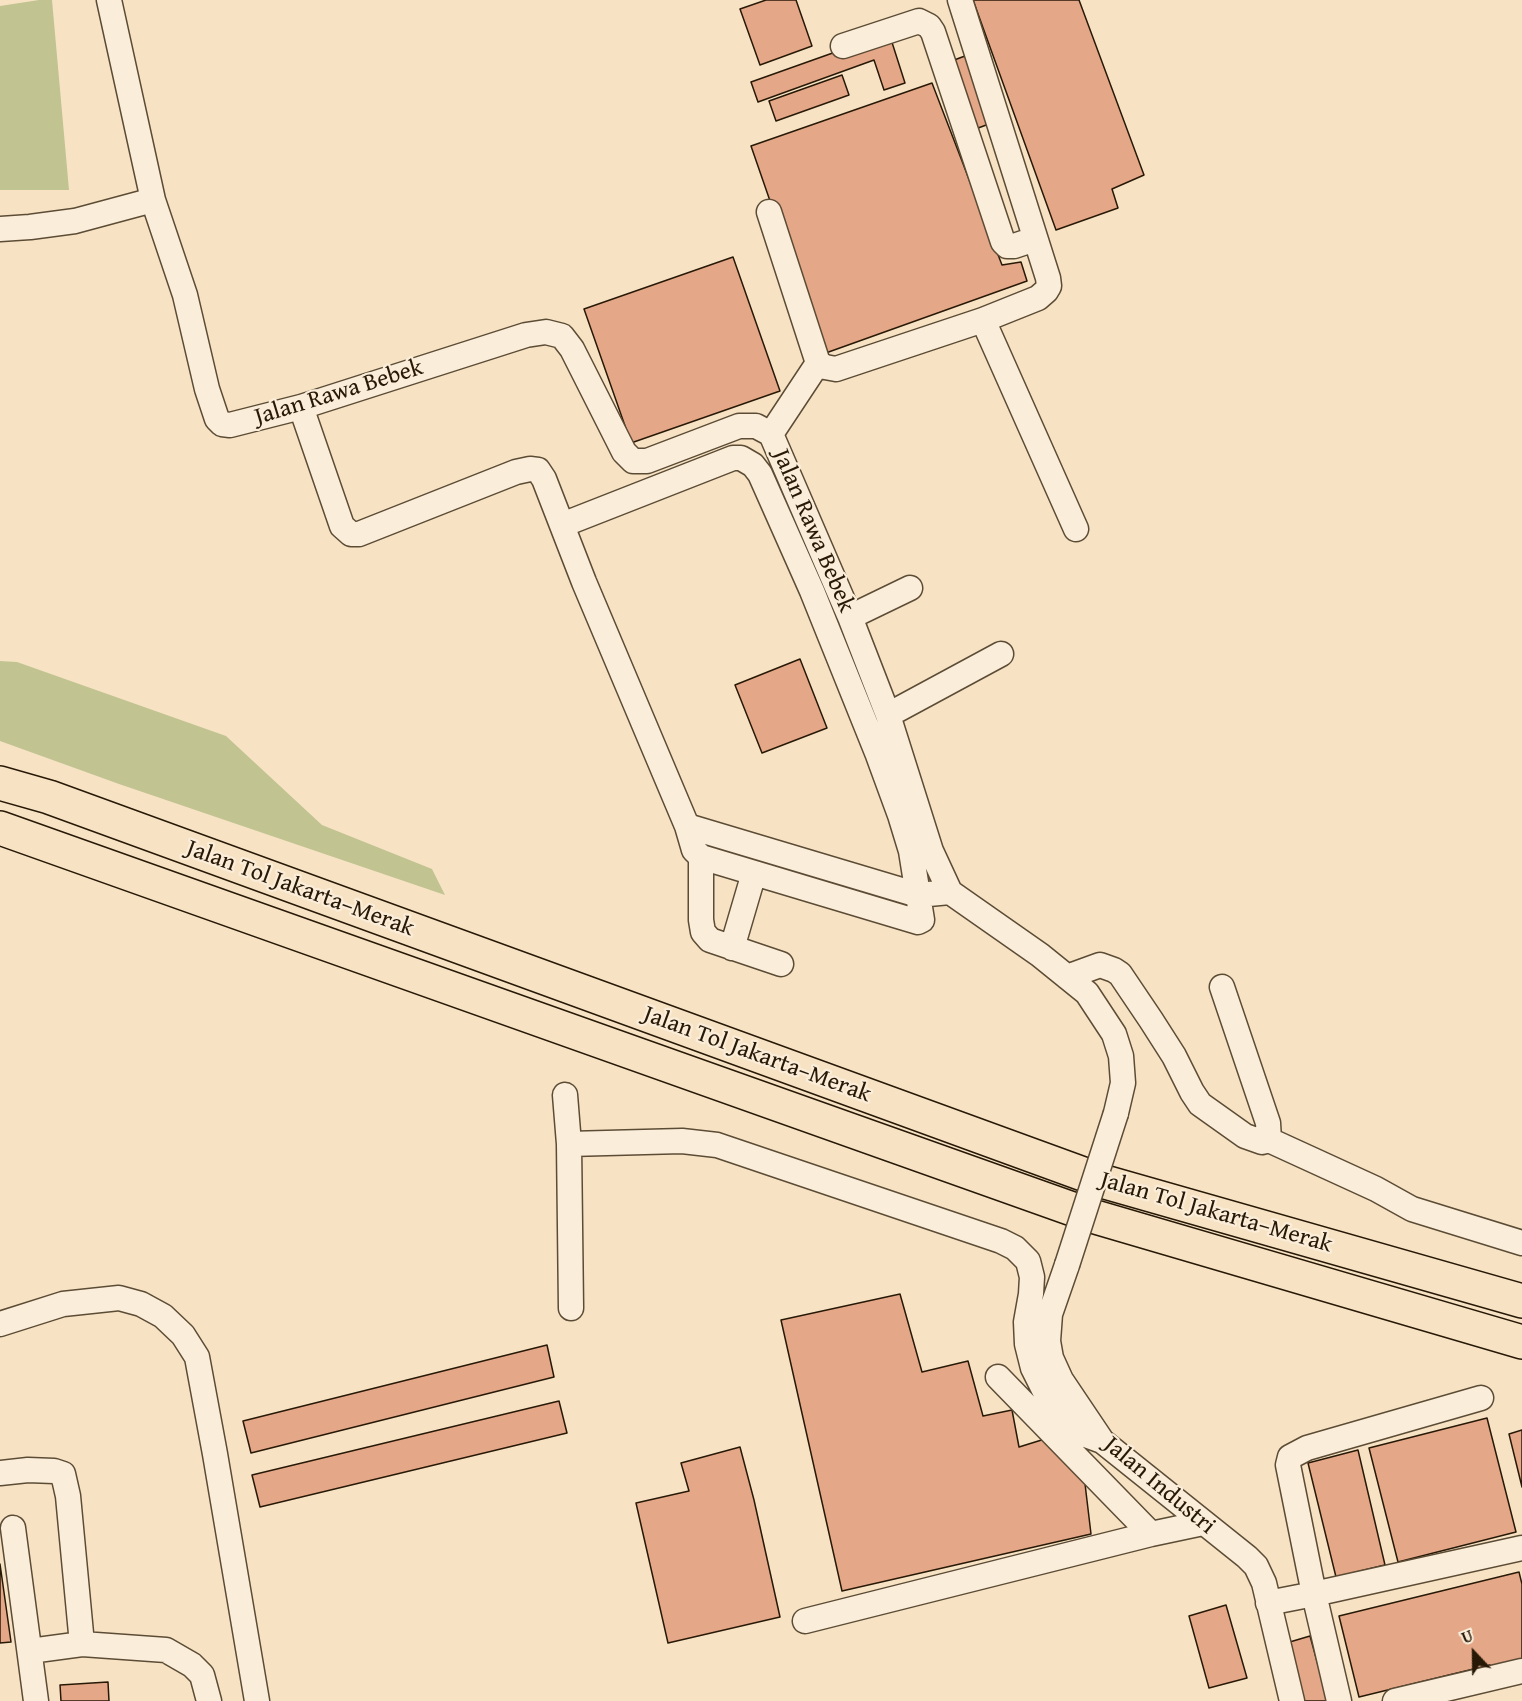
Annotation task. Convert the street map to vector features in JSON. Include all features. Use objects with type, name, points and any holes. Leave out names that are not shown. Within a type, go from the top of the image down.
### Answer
[{"type":"highway","name":"Jalan Tol Jakarta–Merak","points":[[0,783],[49,797],[1105,1182],[1522,1300]]},
{"type":"highway","name":"Jalan Tol Jakarta–Merak","points":[[0,828],[1092,1216],[1522,1342]]},
{"type":"street","name":"Jalan Rawa Bebek","points":[[109,0],[153,200],[185,296],[207,389],[222,424],[230,425],[301,407],[526,335],[546,332],[562,336],[572,349],[624,452],[633,461],[647,461],[739,426],[756,426],[771,434],[850,617],[888,715],[931,851],[950,892]]},
{"type":"street","points":[[769,212],[818,363],[825,368],[836,369],[983,320],[1038,298],[1046,291],[1049,286],[1048,278],[960,0]]},
{"type":"street","points":[[843,46],[919,21],[929,27],[933,32],[1003,242],[1007,246],[1014,246],[1035,239]]},
{"type":"street","points":[[0,229],[75,221],[153,200]]},
{"type":"street","points":[[983,320],[1076,529]]},
{"type":"street","points":[[771,434],[818,363]]},
{"type":"street","points":[[301,407],[342,526],[351,534],[359,534],[516,472],[534,468],[538,470],[544,478],[562,525],[584,582],[687,826],[694,850],[701,857],[918,922],[922,920],[910,851],[900,815],[878,755],[812,591],[760,474],[753,465],[741,458],[733,458],[562,525]]},
{"type":"street","points":[[850,617],[910,588]]},
{"type":"street","points":[[888,715],[1001,654]]},
{"type":"street","points":[[687,826],[918,895],[950,892],[996,923],[1067,977],[1100,965],[1114,969],[1120,974],[1152,1020],[1200,1104],[1245,1136],[1262,1142],[1269,1140],[1376,1189],[1412,1209],[1522,1243]]},
{"type":"street","points":[[701,857],[703,932],[710,940],[781,964]]},
{"type":"street","points":[[732,948],[754,873]]},
{"type":"street","name":"Jalan Industri","points":[[1067,977],[1087,993],[1114,1034],[1121,1056],[1123,1083],[1116,1113],[1050,1314],[1048,1341],[1051,1358],[1061,1380],[1102,1441],[1256,1566],[1264,1583],[1292,1701]]},
{"type":"street","points":[[1222,987],[1268,1123],[1269,1140]]},
{"type":"street","points":[[566,1095],[571,1308]]},
{"type":"street","points":[[568,1144],[682,1141],[717,1145],[1001,1241],[1015,1248],[1028,1261],[1032,1277],[1032,1294],[1026,1322],[1027,1344],[1033,1368],[1045,1392],[1062,1414],[1083,1434],[1102,1441]]},
{"type":"street","points":[[0,1324],[63,1304],[119,1298],[141,1304],[163,1316],[183,1335],[197,1357],[256,1701]]},
{"type":"street","points":[[998,1377],[1151,1534]]},
{"type":"street","points":[[1339,1701],[1314,1594],[1288,1465],[1290,1457],[1307,1448],[1481,1398]]},
{"type":"street","points":[[0,1473],[28,1470],[63,1474],[68,1496],[82,1644]]},
{"type":"street","points":[[805,1621],[1203,1523]]},
{"type":"street","points":[[13,1528],[36,1701]]},
{"type":"street","points":[[1268,1603],[1522,1548]]},
{"type":"street","points":[[30,1651],[82,1644],[166,1650],[186,1661],[202,1675],[209,1701]]},
{"type":"street","points":[[1395,1701],[1522,1671]]},
{"type":"green space","points":[[52,0],[69,190],[0,190],[0,6]]},
{"type":"green space","points":[[0,661],[17,662],[226,736],[322,825],[432,869],[445,895],[0,741]]},
{"type":"building","points":[[766,0],[796,0],[812,46],[760,65],[740,9]]},
{"type":"building","points":[[973,0],[1079,0],[1144,175],[1112,189],[1118,208],[1056,230]]},
{"type":"building","points":[[889,33],[905,83],[884,90],[874,60],[758,102],[751,82]]},
{"type":"building","points":[[965,56],[989,124],[970,131],[946,63]]},
{"type":"building","points":[[842,75],[849,95],[776,121],[769,101]]},
{"type":"building","points":[[932,83],[1002,265],[1021,262],[1027,281],[823,354],[751,146]]},
{"type":"building","points":[[733,257],[780,391],[631,443],[584,309]]},
{"type":"building","points":[[800,659],[827,728],[762,753],[735,685]]},
{"type":"building","points":[[900,1294],[922,1372],[968,1361],[983,1416],[1012,1410],[1019,1447],[1048,1438],[1083,1467],[1091,1534],[842,1591],[781,1320]]},
{"type":"building","points":[[547,1345],[554,1377],[251,1453],[243,1421]]},
{"type":"building","points":[[559,1401],[567,1433],[260,1507],[252,1475]]},
{"type":"building","points":[[1487,1418],[1516,1532],[1398,1562],[1369,1448]]},
{"type":"building","points":[[1522,1430],[1522,1487],[1509,1434]]},
{"type":"building","points":[[740,1447],[780,1617],[668,1643],[636,1503],[689,1491],[681,1463]]},
{"type":"building","points":[[1358,1450],[1385,1565],[1336,1577],[1308,1463]]},
{"type":"building","points":[[0,1564],[11,1642],[0,1643]]},
{"type":"building","points":[[1519,1572],[1522,1584],[1522,1665],[1492,1672],[1490,1665],[1359,1697],[1339,1616]]},
{"type":"building","points":[[1226,1605],[1247,1678],[1209,1688],[1189,1616]]},
{"type":"building","points":[[1310,1636],[1328,1701],[1299,1701],[1283,1644]]},
{"type":"building","points":[[108,1682],[109,1701],[61,1701],[60,1685]]}]
